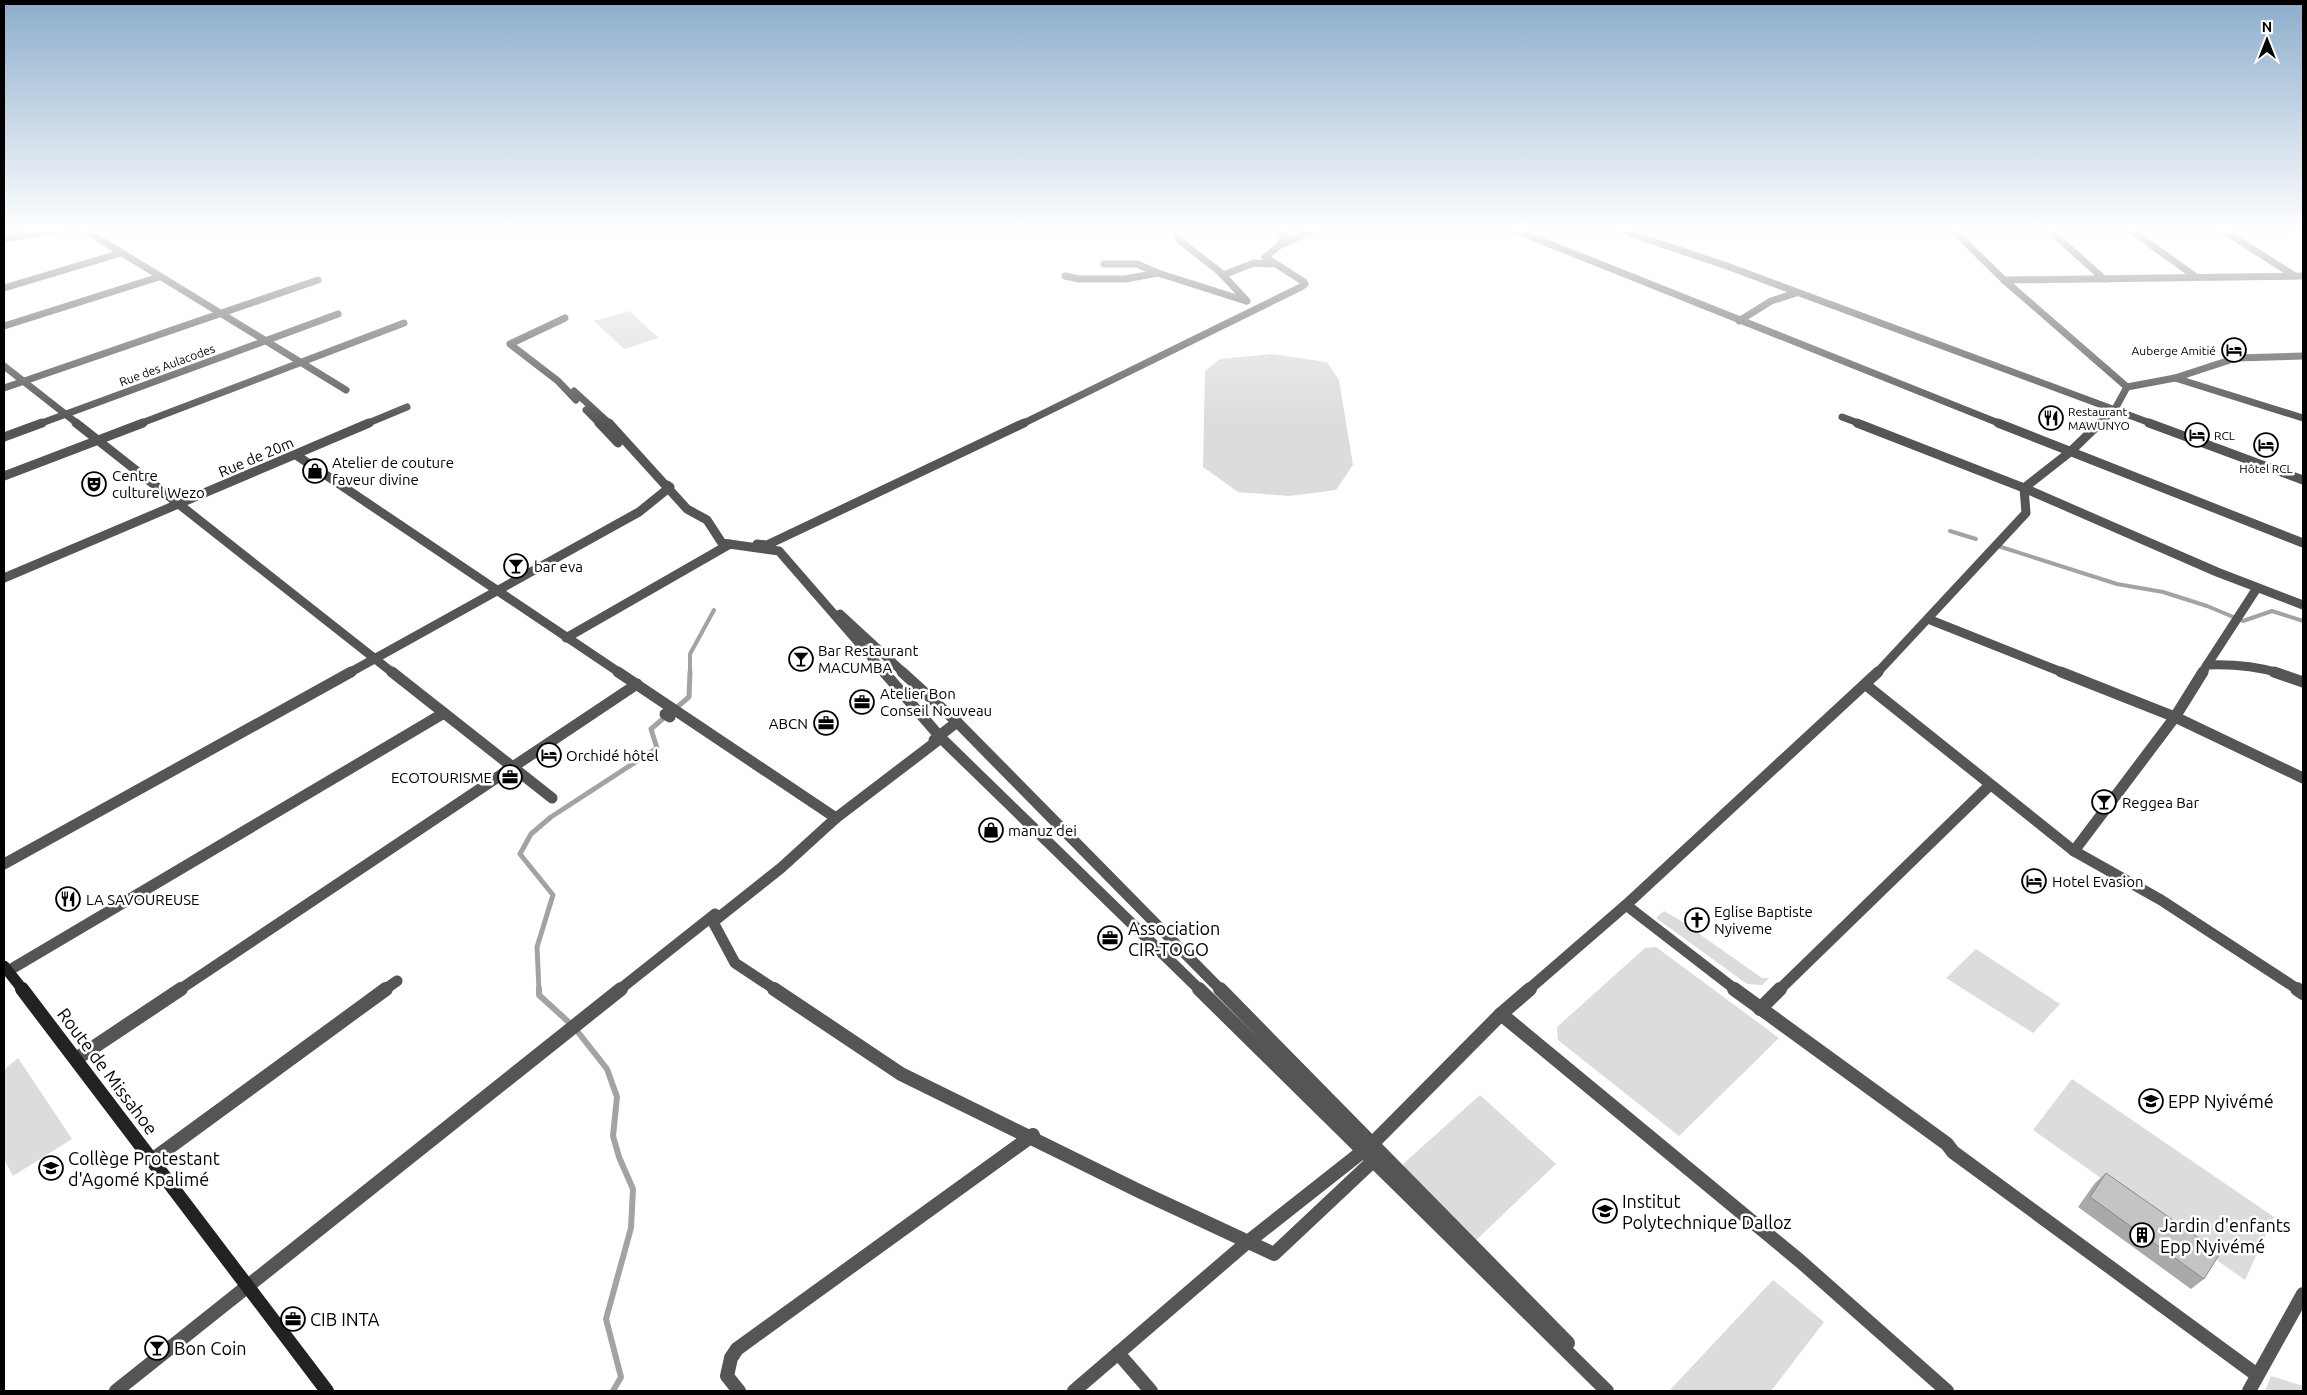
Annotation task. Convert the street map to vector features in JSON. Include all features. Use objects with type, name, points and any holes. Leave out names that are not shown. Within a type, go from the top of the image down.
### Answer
[{"type":"main road","name":"Route de Missahoe","points":[[6,968],[327,1391]]},
{"type":"street","points":[[4,326],[105,294]]},
{"type":"street","points":[[187,294],[346,390]]},
{"type":"street","points":[[4,388],[277,294]]},
{"type":"street","points":[[1219,294],[1246,300]]},
{"type":"street","points":[[1241,294],[1257,310]]},
{"type":"street","points":[[566,638],[728,544],[767,545],[1257,310],[1286,294]]},
{"type":"street","points":[[1673,294],[2303,543]]},
{"type":"street","points":[[1740,321],[1771,301],[1793,294]]},
{"type":"street","points":[[1799,294],[2115,409],[2303,480]]},
{"type":"street","points":[[2020,294],[2127,387]]},
{"type":"street","name":"Rue des Aulacodes","points":[[4,436],[338,314]]},
{"type":"street","points":[[4,864],[639,512],[670,487],[621,446],[558,381],[510,344],[564,318]]},
{"type":"street","points":[[4,476],[404,323]]},
{"type":"street","points":[[2127,387],[2175,378],[2236,358],[2303,356]]},
{"type":"street","points":[[4,366],[552,798]]},
{"type":"street","points":[[2175,378],[2303,418]]},
{"type":"street","points":[[2024,488],[2070,452],[2115,409],[2127,387]]},
{"type":"street","points":[[574,392],[606,420],[687,509],[707,520],[722,542],[779,552],[941,738],[1374,1160],[1606,1391]]},
{"type":"street","name":"Rue de 20m","points":[[4,578],[407,407]]},
{"type":"street","points":[[1842,417],[2024,488],[2257,588],[2303,605]]},
{"type":"street","points":[[296,455],[836,818]]},
{"type":"street","points":[[1074,1391],[1244,1245],[1372,1144],[1501,1014],[1626,906],[1866,686],[2026,514],[2024,488]]},
{"type":"street","points":[[767,545],[957,722],[1615,1391]]},
{"type":"street","points":[[2074,851],[2175,717],[2257,588]]},
{"type":"street","points":[[1928,619],[2175,717],[2303,778]]},
{"type":"street","points":[[2207,665],[2236,665],[2279,671],[2303,682]]},
{"type":"street","points":[[76,1059],[637,684]]},
{"type":"street","points":[[1866,686],[2074,851],[2161,900],[2303,993]]},
{"type":"street","points":[[6,968],[444,713]]},
{"type":"street","points":[[116,1391],[957,722]]},
{"type":"street","points":[[941,738],[836,818],[781,868],[713,922],[735,963],[901,1074],[1141,1192],[1274,1254],[1374,1160]]},
{"type":"street","points":[[1760,1009],[1990,785]]},
{"type":"street","points":[[1626,906],[1760,1009],[1947,1144],[1952,1152],[2257,1375]]},
{"type":"street","points":[[753,979],[857,1049],[934,1089],[1034,1135],[1244,1245]]},
{"type":"street","points":[[152,1160],[397,981]]},
{"type":"street","points":[[1501,1014],[1800,1261],[1947,1391]]},
{"type":"street","points":[[739,1391],[726,1376],[731,1358],[736,1349],[1034,1135]]},
{"type":"street","points":[[2249,1391],[2303,1294]]},
{"type":"street","points":[[1118,1353],[1151,1391]]},
{"type":"shaded area","points":[[629,311],[659,338],[624,349],[594,321]]},
{"type":"shaded area","points":[[1272,354],[1327,362],[1339,380],[1353,465],[1336,490],[1289,496],[1238,492],[1203,467],[1205,371],[1220,359]]},
{"type":"shaded area","points":[[1664,911],[1762,978],[1769,978],[1762,985],[1747,984],[1656,918]]},
{"type":"shaded area","points":[[1656,947],[1779,1038],[1679,1136],[1558,1040],[1557,1027],[1645,948]]},
{"type":"shaded area","points":[[1976,949],[2060,1004],[2033,1033],[1946,978]]},
{"type":"shaded area","points":[[18,1058],[72,1139],[13,1176],[4,1159],[4,1070]]},
{"type":"shaded area","points":[[2072,1079],[2274,1217],[2245,1280],[2033,1130]]},
{"type":"shaded area","points":[[1480,1095],[1556,1164],[1472,1244],[1403,1173],[1404,1163]]},
{"type":"shaded area","points":[[1773,1280],[1824,1322],[1771,1391],[1669,1391]]},
{"type":"shaded area","points":[[2271,1376],[2303,1386],[2303,1391],[2265,1391]]},
{"type":"building","points":[[2106,1173],[2220,1253],[2204,1279],[2090,1197]]},
{"type":"waterway","points":[[1950,531],[1976,539]]},
{"type":"waterway","points":[[1998,546],[2117,584],[2163,592],[2207,606],[2243,621],[2272,611],[2303,621]]},
{"type":"waterway","points":[[690,672],[690,654],[714,610]]},
{"type":"waterway","points":[[676,708],[689,697],[690,672]]},
{"type":"waterway","points":[[539,990],[537,947],[553,895],[520,854],[531,834],[551,817],[657,748],[651,729],[666,716]]},
{"type":"waterway","points":[[539,990],[539,995],[574,1027],[607,1069],[617,1097],[613,1136],[619,1157],[633,1189],[631,1228],[606,1319],[621,1377],[613,1391]]},
{"type":"place","name":"Auberge Amitié","points":[[2234,350]]},
{"type":"place","name":"Restaurant MAWUNYO","points":[[2051,418]]},
{"type":"place","name":"RCL","points":[[2197,435]]},
{"type":"place","name":"Hôtel RCL","points":[[2266,445]]},
{"type":"place","name":"Atelier de couture faveur divine","points":[[315,471]]},
{"type":"place","name":"Centre culturel Wezo","points":[[94,484]]},
{"type":"place","name":"bar eva","points":[[516,566]]},
{"type":"place","name":"Bar Restaurant MACUMBA","points":[[801,659]]},
{"type":"place","name":"Atelier Bon Conseil Nouveau","points":[[862,702]]},
{"type":"place","name":"ABCN","points":[[826,723]]},
{"type":"place","name":"Orchidé hôtel","points":[[549,755]]},
{"type":"place","name":"ECOTOURISME","points":[[510,777]]},
{"type":"place","name":"Reggea Bar","points":[[2104,802]]},
{"type":"place","name":"manuz dei","points":[[991,830]]},
{"type":"place","name":"Hotel Evasion","points":[[2034,881]]},
{"type":"place","name":"LA SAVOUREUSE","points":[[68,899]]},
{"type":"place","name":"Eglise Baptiste Nyiveme","points":[[1697,920]]},
{"type":"place","name":"Association CIR-TOGO","points":[[1110,938]]},
{"type":"place","name":"EPP Nyivémé","points":[[2151,1101]]},
{"type":"place","name":"Collège Protestant d'Agomé Kpalimé","points":[[51,1168]]},
{"type":"place","name":"Institut Polytechnique Dalloz","points":[[1605,1211]]},
{"type":"place","name":"Jardin d'enfants Epp Nyivémé","points":[[2142,1235]]},
{"type":"place","name":"CIB INTA","points":[[293,1319]]},
{"type":"place","name":"Bon Coin","points":[[157,1348]]}]
